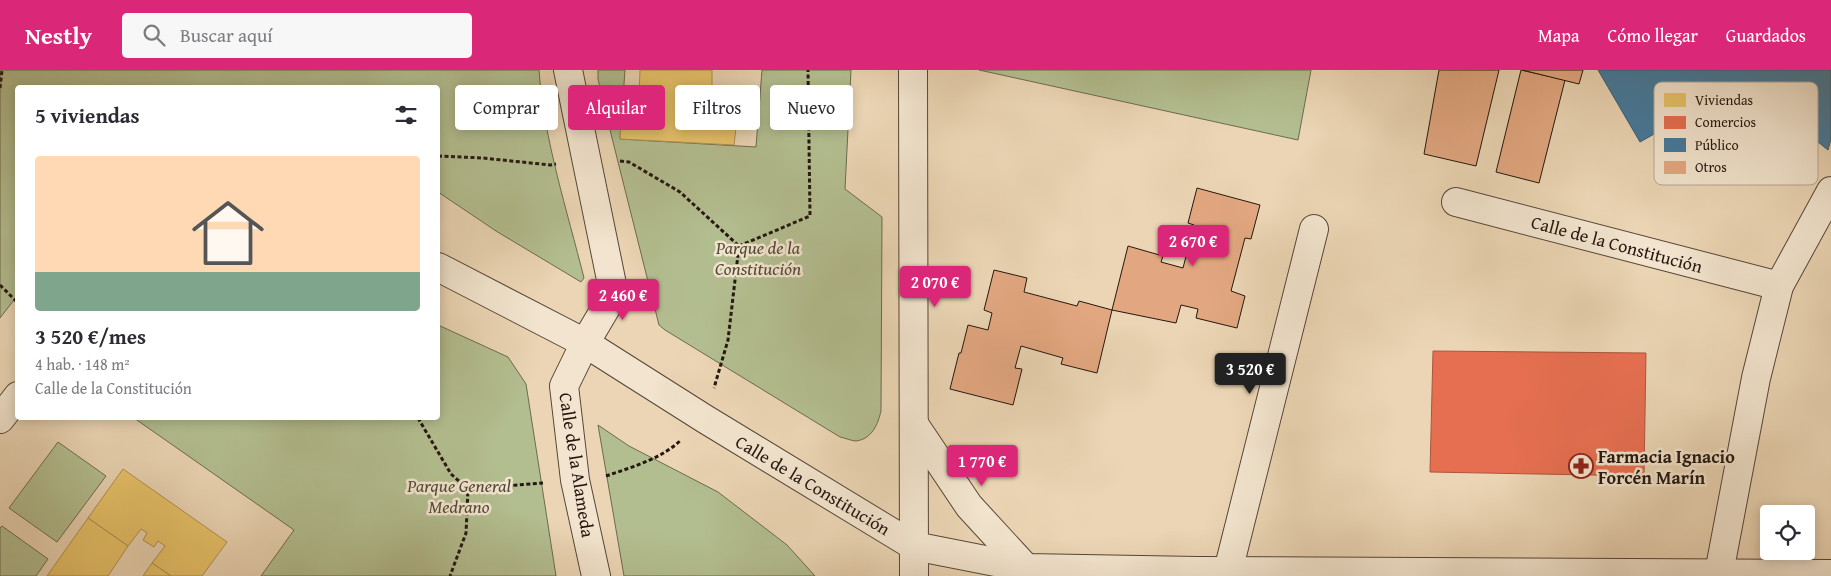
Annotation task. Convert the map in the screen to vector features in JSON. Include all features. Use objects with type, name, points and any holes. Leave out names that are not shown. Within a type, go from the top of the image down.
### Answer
[{"type":"street","name":"Calle de la Alameda","points":[[568,70],[614,294],[585,343],[564,386],[576,480],[596,576]]},
{"type":"street","points":[[913,70],[914,576]]},
{"type":"street","points":[[1719,573],[1756,378],[1779,286],[1831,191]]},
{"type":"street","name":"Calle de la Constitución","points":[[1456,202],[1779,286]]},
{"type":"street","points":[[1228,571],[1314,229]]},
{"type":"street","name":"Calle de la Constitución","points":[[440,268],[585,343],[713,424],[914,546],[1020,572],[1228,571],[1831,574]]},
{"type":"street","points":[[0,419],[15,400]]},
{"type":"street","points":[[914,424],[969,506],[1020,572]]},
{"type":"path","points":[[0,88],[2,70]]},
{"type":"path","points":[[739,246],[810,216],[808,70]]},
{"type":"path","points":[[0,285],[15,300]]},
{"type":"path","points":[[419,420],[451,474],[468,488],[466,533],[450,576]]},
{"type":"green space","points":[[0,70],[539,70],[541,85],[455,85],[455,130],[547,130],[584,278],[581,282],[496,231],[440,193],[440,85],[15,85],[15,299],[0,318]]},
{"type":"green space","name":"Parque de la Constitución","points":[[598,70],[625,70],[624,85],[599,85]]},
{"type":"green space","name":"Parque de la Constitución","points":[[762,70],[851,70],[850,85],[770,85],[770,130],[848,130],[845,189],[882,217],[881,411],[876,426],[870,434],[862,440],[856,441],[840,437],[659,325],[610,130],[621,130],[620,139],[756,147],[757,130],[760,130]]},
{"type":"green space","points":[[979,70],[1311,70],[1298,140]]},
{"type":"green space","name":"Parque General Medrano","points":[[440,326],[508,357],[526,384],[556,576],[261,576],[294,530],[137,420],[440,420]]},
{"type":"green space","points":[[598,425],[629,446],[718,492],[787,545],[815,576],[624,576]]},
{"type":"green space","points":[[58,442],[106,476],[57,542],[9,508]]},
{"type":"green space","points":[[2,526],[48,559],[36,576],[0,576],[0,528]]},
{"type":"building: Viviendas","points":[[640,70],[712,70],[712,85],[675,85],[675,130],[736,130],[734,145],[620,139],[620,130],[665,130],[665,85],[639,85]]},
{"type":"building: Viviendas","points":[[123,469],[227,542],[202,576],[171,576],[152,563],[165,546],[158,541],[154,547],[143,540],[147,533],[141,529],[128,546],[88,518]]},
{"type":"building: Viviendas","points":[[88,518],[128,546],[108,576],[47,576]]},
{"type":"building: Viviendas","points":[[152,563],[171,576],[143,576]]},
{"type":"building: Comercios","points":[[1433,351],[1646,353],[1644,476],[1430,472]]},
{"type":"building: Público","points":[[1598,70],[1831,70],[1831,139],[1828,150],[1818,142],[1818,82],[1654,82],[1654,134],[1640,142]]},
{"type":"building: Otros","points":[[1439,70],[1499,70],[1476,166],[1424,154]]},
{"type":"building: Otros","points":[[1521,70],[1565,80],[1539,183],[1496,172]]},
{"type":"building: Otros","points":[[1522,70],[1583,70],[1579,84]]},
{"type":"building: Otros","points":[[1197,188],[1260,205],[1251,239],[1245,238],[1231,291],[1245,296],[1237,328],[1196,318],[1198,309],[1181,305],[1176,323],[1112,310],[1128,246],[1163,256],[1161,262],[1183,268],[1194,225],[1188,223]]},
{"type":"building: Otros","points":[[994,270],[1027,278],[1024,292],[1077,306],[1079,301],[1112,310],[1097,373],[1061,364],[1063,358],[1021,346],[1015,368],[1022,369],[1013,405],[950,389],[968,325],[988,330],[992,313],[984,310]]},
{"type":"place","name":"Farmacia Ignacio Forcén Marín","points":[[1581,466]]}]
